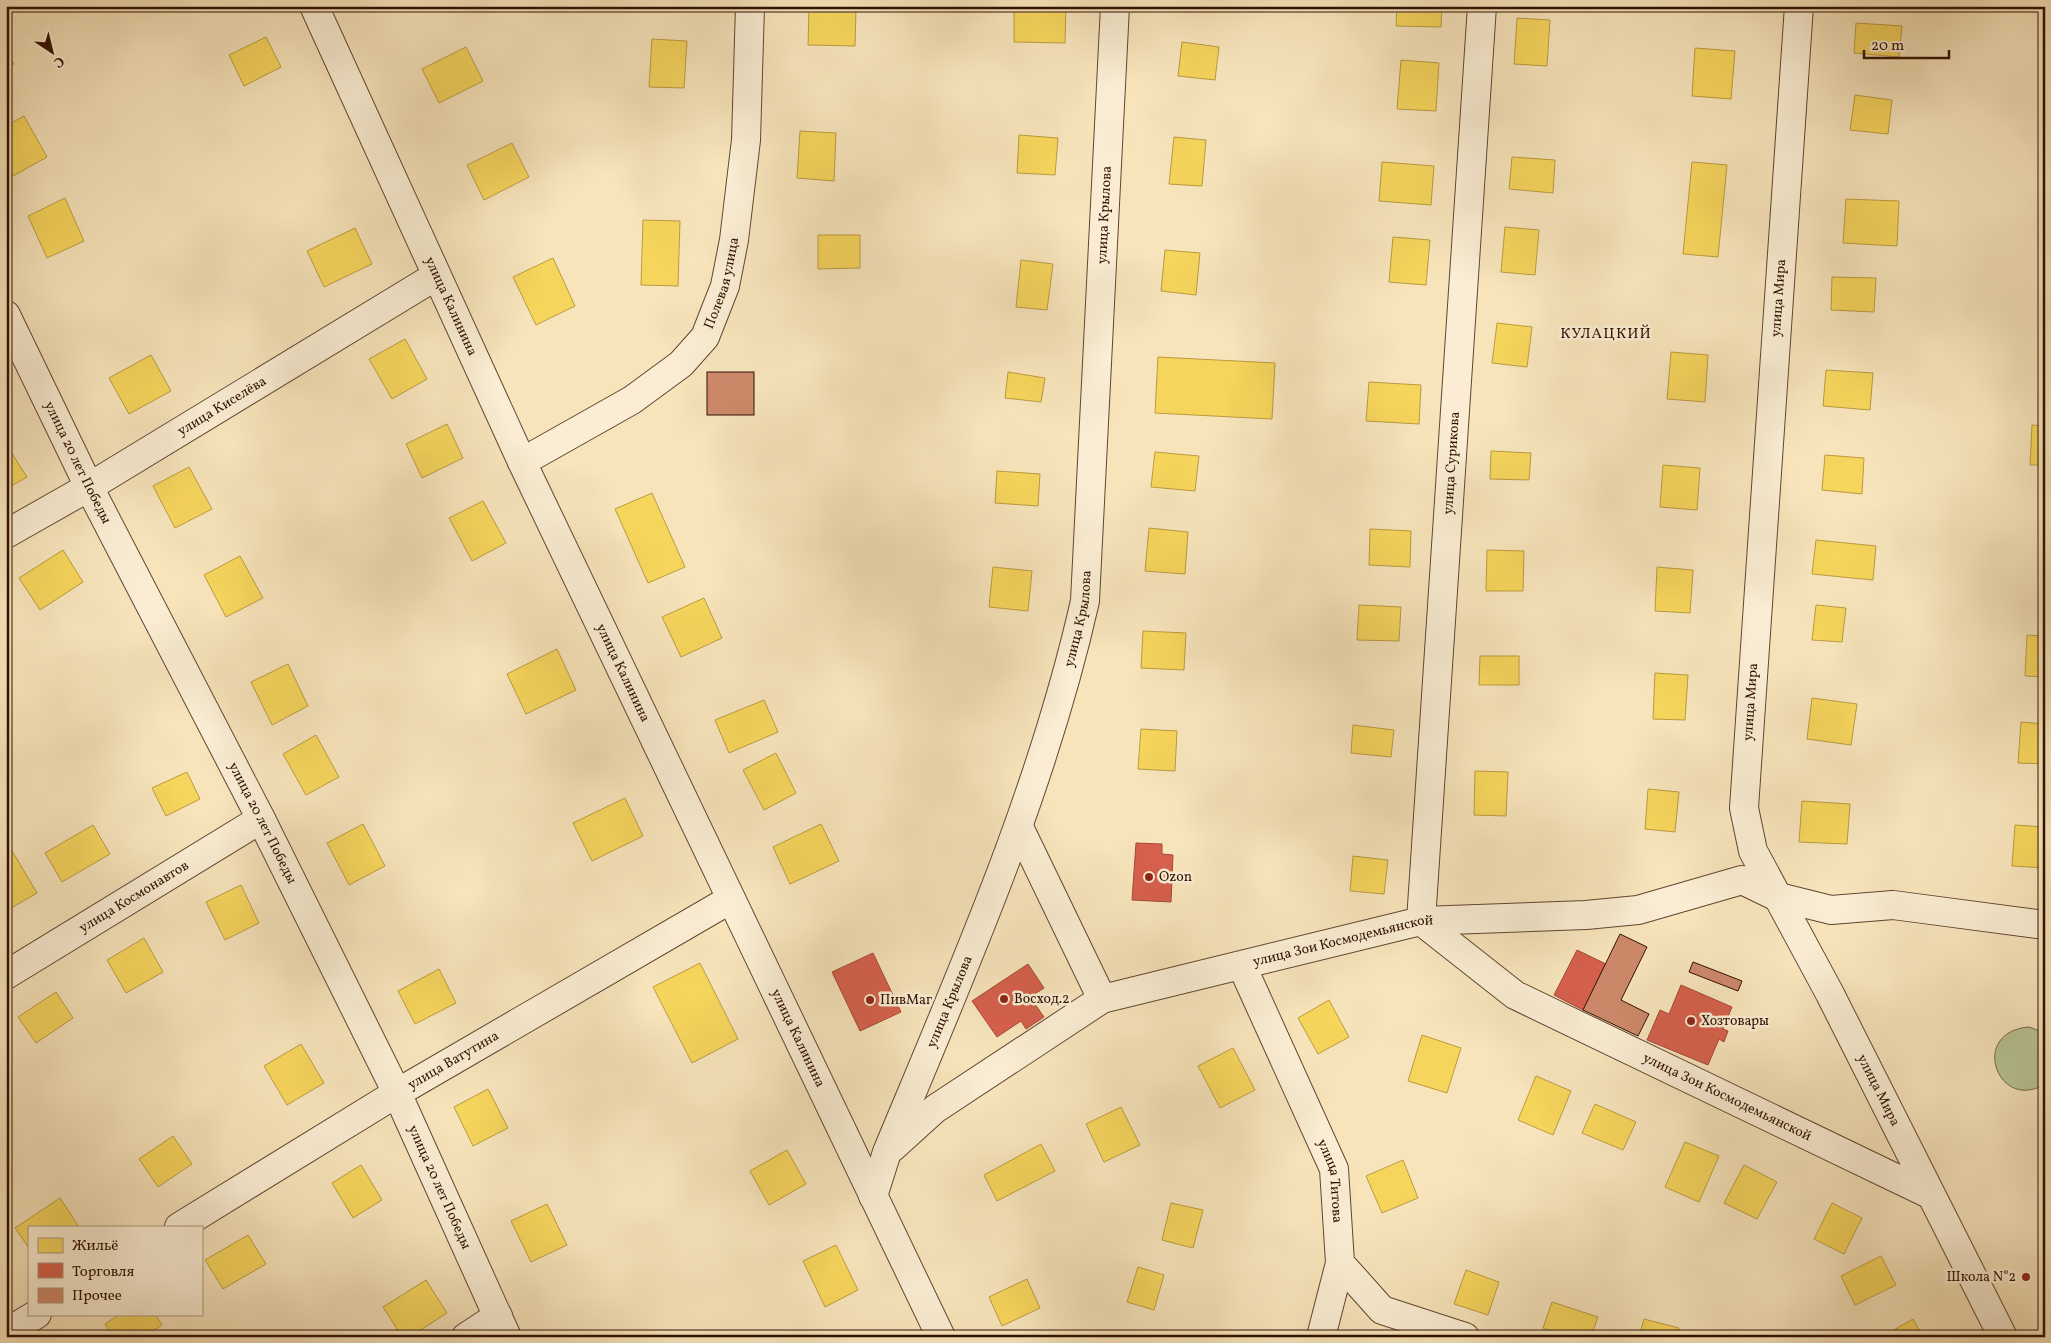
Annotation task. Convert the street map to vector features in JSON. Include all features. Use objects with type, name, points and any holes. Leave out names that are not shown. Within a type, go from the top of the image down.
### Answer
[{"type":"street","name":"улица Калинина","points":[[314,6],[522,462],[940,1337]]},
{"type":"street","name":"Полевая улица","points":[[522,462],[632,400],[682,364],[705,337],[725,286],[735,231],[746,140],[750,6]]},
{"type":"street","name":"улица Крылова","points":[[873,1196],[888,1152],[1019,827],[1070,669],[1085,602],[1115,6]]},
{"type":"street","name":"улица Сурикова","points":[[1421,921],[1482,6]]},
{"type":"street","name":"улица Мира","points":[[1799,6],[1744,808],[1753,851],[1775,896],[1830,994],[2003,1337]]},
{"type":"street","name":"улица Киселёва","points":[[6,534],[421,287],[436,276]]},
{"type":"street","name":"улица 20 лет Победы","points":[[6,315],[89,486],[261,819],[396,1093],[502,1327]]},
{"type":"street","name":"улица Космонавтов","points":[[6,975],[261,819]]},
{"type":"street","points":[[1019,827],[1102,999]]},
{"type":"street","points":[[1421,921],[1586,915],[1638,910],[1742,880],[1775,896],[1831,910],[1893,905],[2045,925]]},
{"type":"street","name":"улица Ватутина","points":[[181,1226],[396,1093],[731,899]]},
{"type":"street","name":"улица Зои Космодемьянской","points":[[888,1152],[935,1109],[1102,999],[1421,921],[1516,995],[1931,1195]]},
{"type":"street","name":"улица Титова","points":[[1242,966],[1334,1169],[1340,1263],[1321,1337]]},
{"type":"street","points":[[1340,1263],[1382,1310],[1466,1337]]},
{"type":"street","points":[[6,1333],[34,1316]]},
{"type":"street","points":[[466,1337],[502,1327]]},
{"type":"green space","points":[[2029,1027],[2045,1033],[2045,1084],[2028,1090],[2014,1088],[2003,1080],[1997,1068],[1995,1055],[1999,1042],[2010,1032]]},
{"type":"building: Жильё","points":[[809,6],[856,8],[855,46],[808,45]]},
{"type":"building: Жильё","points":[[1014,6],[1066,6],[1065,43],[1014,42]]},
{"type":"building: Жильё","points":[[1178,6],[1226,6],[1225,11],[1178,9]]},
{"type":"building: Жильё","points":[[1397,6],[1442,6],[1441,27],[1396,26]]},
{"type":"building: Жильё","points":[[1517,18],[1550,20],[1547,66],[1514,64]]},
{"type":"building: Жильё","points":[[1856,23],[1902,26],[1899,57],[1854,53]]},
{"type":"building: Жильё","points":[[266,37],[281,67],[244,86],[229,55]]},
{"type":"building: Жильё","points":[[652,39],[687,41],[684,88],[649,87]]},
{"type":"building: Жильё","points":[[1182,42],[1219,47],[1215,80],[1178,76]]},
{"type":"building: Жильё","points":[[466,47],[483,81],[439,103],[422,69]]},
{"type":"building: Жильё","points":[[1695,48],[1735,51],[1731,99],[1692,96]]},
{"type":"building: Жильё","points":[[6,50],[14,64],[6,68]]},
{"type":"building: Жильё","points":[[1401,60],[1439,63],[1436,111],[1397,109]]},
{"type":"building: Жильё","points":[[1855,95],[1892,100],[1888,134],[1850,130]]},
{"type":"building: Жильё","points":[[24,116],[47,157],[13,176],[6,164],[6,126]]},
{"type":"building: Жильё","points":[[800,131],[836,133],[834,181],[797,178]]},
{"type":"building: Жильё","points":[[1019,135],[1058,138],[1055,175],[1017,173]]},
{"type":"building: Жильё","points":[[1174,137],[1206,140],[1202,186],[1169,184]]},
{"type":"building: Жильё","points":[[512,143],[529,177],[484,200],[467,165]]},
{"type":"building: Жильё","points":[[1512,157],[1555,160],[1553,193],[1509,189]]},
{"type":"building: Жильё","points":[[1382,162],[1434,166],[1431,205],[1379,201]]},
{"type":"building: Жильё","points":[[1692,162],[1727,165],[1718,257],[1683,254]]},
{"type":"building: Жильё","points":[[65,198],[84,241],[47,258],[28,216]]},
{"type":"building: Жильё","points":[[1846,199],[1899,201],[1897,246],[1843,243]]},
{"type":"building: Жильё","points":[[643,220],[680,221],[678,286],[641,285]]},
{"type":"building: Жильё","points":[[1505,227],[1539,230],[1535,275],[1501,272]]},
{"type":"building: Жильё","points":[[355,228],[372,264],[324,287],[307,251]]},
{"type":"building: Жильё","points":[[818,235],[860,235],[860,268],[818,269]]},
{"type":"building: Жильё","points":[[1393,237],[1430,240],[1426,285],[1389,282]]},
{"type":"building: Жильё","points":[[1165,250],[1200,253],[1196,295],[1161,291]]},
{"type":"building: Жильё","points":[[553,258],[575,306],[536,325],[513,277]]},
{"type":"building: Жильё","points":[[1021,260],[1053,264],[1047,310],[1016,307]]},
{"type":"building: Жильё","points":[[1832,277],[1876,278],[1874,312],[1831,310]]},
{"type":"building: Жильё","points":[[1497,323],[1532,327],[1527,367],[1492,363]]},
{"type":"building: Жильё","points":[[405,339],[427,379],[392,399],[369,359]]},
{"type":"building: Жильё","points":[[1671,352],[1708,355],[1705,402],[1667,399]]},
{"type":"building: Жильё","points":[[151,355],[171,391],[129,414],[109,378]]},
{"type":"building: Жильё","points":[[1158,357],[1275,363],[1272,419],[1155,413]]},
{"type":"building: Жильё","points":[[1826,370],[1873,373],[1870,410],[1823,406]]},
{"type":"building: Жильё","points":[[1008,372],[1045,378],[1041,402],[1005,398]]},
{"type":"building: Жильё","points":[[1369,382],[1421,385],[1419,424],[1366,421]]},
{"type":"building: Жильё","points":[[447,424],[463,458],[422,478],[406,444]]},
{"type":"building: Жильё","points":[[2032,425],[2045,426],[2045,465],[2030,465]]},
{"type":"building: Жильё","points":[[6,444],[27,477],[6,489]]},
{"type":"building: Жильё","points":[[1491,451],[1531,453],[1529,480],[1490,479]]},
{"type":"building: Жильё","points":[[1155,452],[1199,456],[1195,491],[1151,487]]},
{"type":"building: Жильё","points":[[1825,455],[1864,458],[1862,494],[1822,490]]},
{"type":"building: Жильё","points":[[1663,465],[1700,468],[1697,510],[1660,507]]},
{"type":"building: Жильё","points":[[189,467],[212,509],[175,528],[153,486]]},
{"type":"building: Жильё","points":[[997,471],[1040,474],[1038,506],[995,503]]},
{"type":"building: Жильё","points":[[652,493],[685,567],[648,583],[615,509]]},
{"type":"building: Жильё","points":[[483,501],[506,543],[472,561],[449,518]]},
{"type":"building: Жильё","points":[[1149,528],[1188,532],[1185,574],[1145,571]]},
{"type":"building: Жильё","points":[[1370,529],[1411,531],[1410,567],[1369,565]]},
{"type":"building: Жильё","points":[[2045,535],[2045,579],[2040,578]]},
{"type":"building: Жильё","points":[[1816,540],[1876,546],[1873,580],[1812,574]]},
{"type":"building: Жильё","points":[[63,550],[83,582],[40,610],[19,578]]},
{"type":"building: Жильё","points":[[1487,550],[1524,551],[1523,591],[1486,591]]},
{"type":"building: Жильё","points":[[240,556],[263,598],[226,617],[204,575]]},
{"type":"building: Жильё","points":[[993,567],[1032,571],[1028,611],[989,607]]},
{"type":"building: Жильё","points":[[1657,567],[1693,570],[1690,613],[1655,611]]},
{"type":"building: Жильё","points":[[704,598],[722,638],[681,657],[662,617]]},
{"type":"building: Жильё","points":[[1359,605],[1401,607],[1399,641],[1357,640]]},
{"type":"building: Жильё","points":[[1816,605],[1846,608],[1842,642],[1812,640]]},
{"type":"building: Жильё","points":[[1143,631],[1186,633],[1184,670],[1141,668]]},
{"type":"building: Жильё","points":[[2027,635],[2045,636],[2045,677],[2025,676]]},
{"type":"building: Жильё","points":[[557,649],[576,690],[526,714],[507,674]]},
{"type":"building: Жильё","points":[[1480,656],[1519,656],[1519,685],[1479,685]]},
{"type":"building: Жильё","points":[[288,664],[308,706],[272,725],[251,682]]},
{"type":"building: Жильё","points":[[1655,673],[1688,675],[1685,720],[1653,719]]},
{"type":"building: Жильё","points":[[1812,698],[1857,704],[1851,745],[1807,739]]},
{"type":"building: Жильё","points":[[764,700],[778,732],[729,753],[715,720]]},
{"type":"building: Жильё","points":[[2021,722],[2045,724],[2045,764],[2018,763]]},
{"type":"building: Жильё","points":[[1353,725],[1394,730],[1391,757],[1351,753]]},
{"type":"building: Жильё","points":[[1141,729],[1177,731],[1175,771],[1138,769]]},
{"type":"building: Жильё","points":[[316,735],[339,777],[306,795],[283,754]]},
{"type":"building: Жильё","points":[[776,753],[796,793],[764,810],[743,770]]},
{"type":"building: Жильё","points":[[1475,771],[1508,772],[1506,816],[1474,815]]},
{"type":"building: Жильё","points":[[187,772],[200,799],[166,816],[152,788]]},
{"type":"building: Жильё","points":[[1648,789],[1679,792],[1675,832],[1645,829]]},
{"type":"building: Жильё","points":[[625,798],[643,836],[592,861],[573,823]]},
{"type":"building: Жильё","points":[[1802,801],[1850,804],[1847,844],[1799,842]]},
{"type":"building: Жильё","points":[[363,824],[385,866],[349,885],[327,843]]},
{"type":"building: Жильё","points":[[821,824],[839,861],[790,884],[773,847]]},
{"type":"building: Жильё","points":[[93,825],[110,854],[62,882],[45,853]]},
{"type":"building: Жильё","points":[[2015,825],[2045,827],[2045,868],[2012,866]]},
{"type":"building: Жильё","points":[[11,849],[37,893],[6,911],[6,852]]},
{"type":"building: Жильё","points":[[1353,856],[1388,860],[1384,894],[1350,891]]},
{"type":"building: Жильё","points":[[241,885],[259,923],[225,940],[206,902]]},
{"type":"building: Жильё","points":[[144,938],[163,972],[126,993],[107,960]]},
{"type":"building: Жильё","points":[[700,963],[738,1039],[692,1063],[653,987]]},
{"type":"building: Жильё","points":[[439,969],[456,1003],[415,1024],[398,991]]},
{"type":"building: Жильё","points":[[56,992],[73,1018],[36,1043],[18,1017]]},
{"type":"building: Жильё","points":[[1329,1000],[1349,1037],[1318,1054],[1298,1018]]},
{"type":"building: Жильё","points":[[1422,1035],[1461,1048],[1447,1093],[1408,1081]]},
{"type":"building: Жильё","points":[[301,1044],[324,1083],[287,1105],[264,1066]]},
{"type":"building: Жильё","points":[[1233,1048],[1255,1090],[1220,1108],[1198,1066]]},
{"type":"building: Жильё","points":[[1536,1076],[1571,1091],[1553,1135],[1518,1120]]},
{"type":"building: Жильё","points":[[488,1089],[508,1128],[473,1146],[454,1107]]},
{"type":"building: Жильё","points":[[1595,1104],[1636,1122],[1623,1150],[1582,1133]]},
{"type":"building: Жильё","points":[[1121,1107],[1140,1145],[1104,1162],[1086,1124]]},
{"type":"building: Жильё","points":[[173,1136],[192,1164],[158,1187],[139,1159]]},
{"type":"building: Жильё","points":[[1685,1142],[1719,1156],[1699,1202],[1665,1187]]},
{"type":"building: Жильё","points":[[1041,1144],[1055,1171],[997,1201],[984,1175]]},
{"type":"building: Жильё","points":[[787,1150],[806,1184],[769,1205],[750,1171]]},
{"type":"building: Жильё","points":[[1403,1160],[1418,1198],[1382,1213],[1366,1176]]},
{"type":"building: Жильё","points":[[361,1165],[382,1200],[353,1218],[332,1183]]},
{"type":"building: Жильё","points":[[1744,1165],[1777,1182],[1757,1219],[1724,1203]]},
{"type":"building: Жильё","points":[[60,1198],[78,1226],[28,1226],[28,1247],[15,1228]]},
{"type":"building: Жильё","points":[[1171,1203],[1203,1210],[1193,1248],[1162,1240]]},
{"type":"building: Жильё","points":[[1832,1203],[1862,1218],[1844,1254],[1814,1239]]},
{"type":"building: Жильё","points":[[547,1204],[567,1245],[531,1262],[511,1221]]},
{"type":"building: Жильё","points":[[248,1235],[266,1264],[223,1289],[205,1260]]},
{"type":"building: Жильё","points":[[836,1245],[858,1290],[825,1307],[803,1261]]},
{"type":"building: Жильё","points":[[1881,1256],[1896,1285],[1855,1305],[1841,1276]]},
{"type":"building: Жильё","points":[[1138,1267],[1164,1275],[1154,1310],[1127,1302]]},
{"type":"building: Жильё","points":[[1466,1270],[1499,1282],[1488,1315],[1454,1304]]},
{"type":"building: Жильё","points":[[1027,1279],[1040,1308],[1002,1326],[989,1297]]},
{"type":"building: Жильё","points":[[426,1280],[447,1313],[410,1337],[402,1337],[383,1307]]},
{"type":"building: Жильё","points":[[1552,1302],[1598,1317],[1591,1337],[1569,1337],[1543,1328]]},
{"type":"building: Жильё","points":[[117,1316],[156,1316],[162,1325],[143,1337],[113,1337],[105,1324]]},
{"type":"building: Жильё","points":[[1644,1319],[1679,1328],[1677,1337],[1639,1337]]},
{"type":"building: Жильё","points":[[1913,1319],[1923,1337],[1886,1337],[1885,1335]]},
{"type":"building: Торговля","points":[[1136,843],[1162,844],[1162,854],[1173,855],[1171,902],[1132,900]]},
{"type":"building: Торговля","points":[[1577,950],[1606,964],[1583,1010],[1554,995]]},
{"type":"building: Торговля","name":"ПивМаг","points":[[873,953],[901,1012],[860,1031],[832,972]]},
{"type":"building: Торговля","name":"Восход.2","points":[[1028,964],[1044,988],[1030,997],[1044,1017],[1026,1029],[1021,1021],[997,1037],[972,1001]]},
{"type":"building: Торговля","name":"Хозтовары","points":[[1681,985],[1732,1007],[1723,1029],[1728,1031],[1724,1042],[1719,1039],[1708,1065],[1647,1040],[1660,1010],[1669,1014]]},
{"type":"building: Прочее","points":[[707,372],[754,372],[754,415],[707,415]]},
{"type":"building: Прочее","points":[[1620,934],[1647,947],[1621,1000],[1649,1014],[1638,1036],[1583,1010]]},
{"type":"building: Прочее","points":[[1693,962],[1742,981],[1738,991],[1689,972]]},
{"type":"place","name":"Ozon","points":[[1149,877]]},
{"type":"place","name":"Восход.2","points":[[1004,999]]},
{"type":"place","name":"ПивМаг","points":[[870,1000]]},
{"type":"place","name":"Хозтовары","points":[[1691,1021]]},
{"type":"place","name":"Школа N°2","points":[[2026,1277]]},
{"type":"district","name":"КУЛАЦКИЙ","points":[[1606,334]]}]
